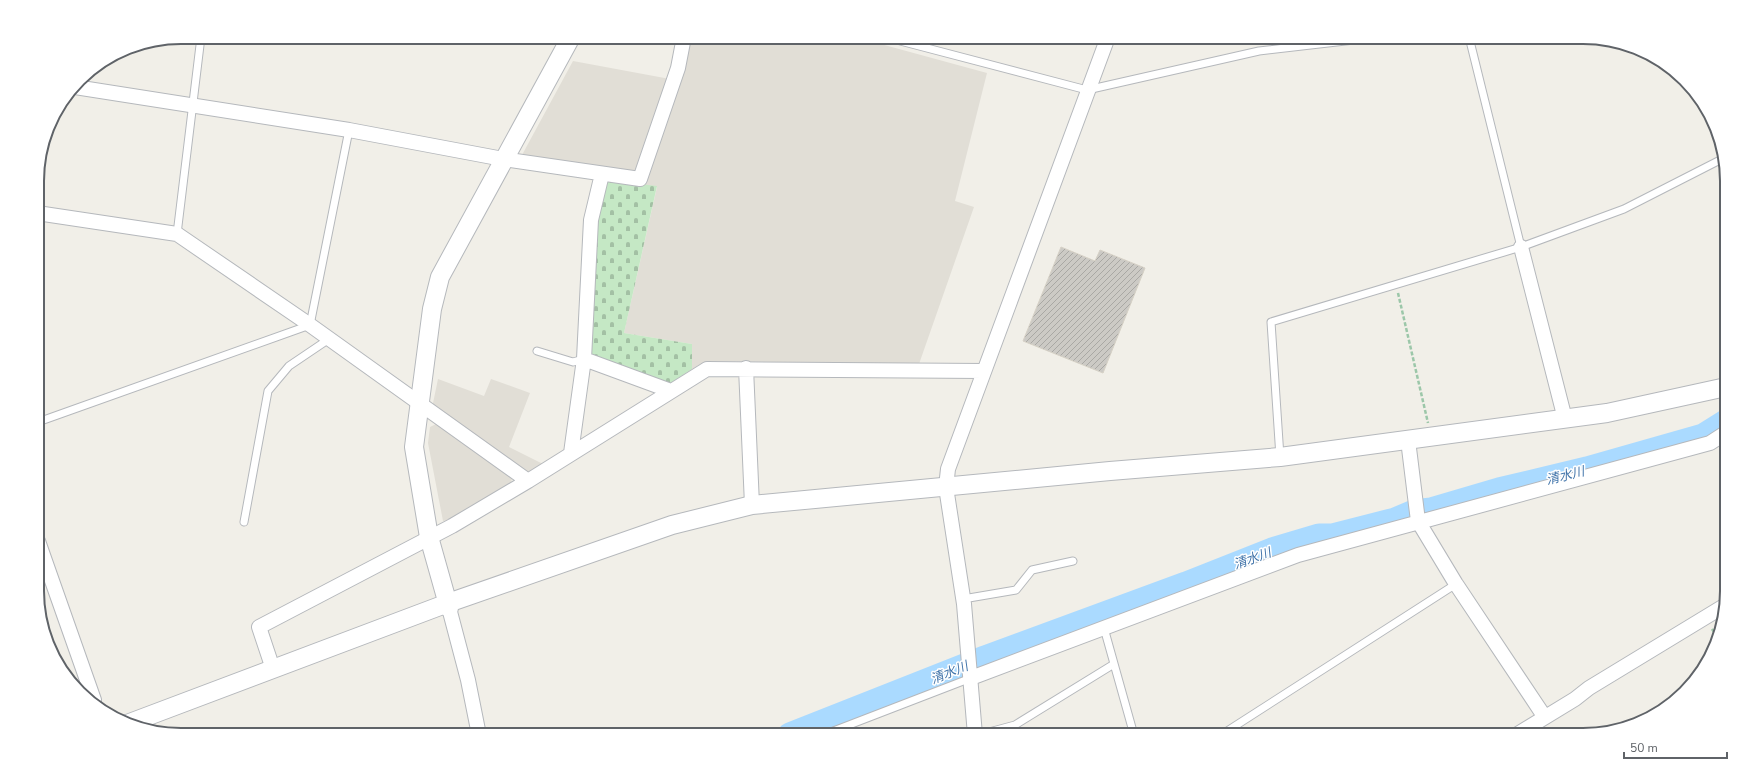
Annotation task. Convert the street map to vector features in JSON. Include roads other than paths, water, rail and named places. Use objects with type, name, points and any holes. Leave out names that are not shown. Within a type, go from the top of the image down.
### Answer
[{"type":"street","points":[[478,728],[468,680],[429,537],[414,447],[432,309],[440,277],[567,44]]},
{"type":"street","points":[[81,88],[349,130],[504,159],[640,179],[678,68],[683,44]]},
{"type":"street","points":[[975,728],[963,599],[946,486],[948,469],[1105,44]]},
{"type":"street","points":[[571,453],[584,359],[591,220],[602,174]]},
{"type":"street","points":[[44,214],[177,234],[310,325],[528,481]]},
{"type":"street","points":[[1521,247],[1565,419]]},
{"type":"street","points":[[584,359],[671,391]]},
{"type":"street","points":[[273,669],[259,627],[452,526],[528,481],[707,369],[746,368],[984,371]]},
{"type":"street","points":[[746,368],[752,505]]},
{"type":"street","points":[[136,721],[448,605],[672,526],[752,505],[946,486],[1280,457],[1607,413],[1720,388]]},
{"type":"street","points":[[971,678],[1298,555],[1710,443],[1720,437]]},
{"type":"street","points":[[1408,440],[1418,522],[1456,584],[1544,716]]},
{"type":"street","points":[[44,558],[92,695]]},
{"type":"street","points":[[1526,728],[1719,609]]},
{"type":"lane","points":[[177,234],[200,44]]},
{"type":"lane","points":[[912,44],[1087,90],[1259,51],[1304,44]]},
{"type":"lane","points":[[1471,44],[1521,247]]},
{"type":"lane","points":[[44,420],[310,325],[349,130]]},
{"type":"lane","points":[[1280,457],[1271,322],[1521,247],[1624,209],[1719,161]]},
{"type":"lane","points":[[244,522],[268,391],[289,366],[328,339]]},
{"type":"lane","points":[[537,350],[573,362],[584,359]]},
{"type":"lane","points":[[963,599],[1016,590],[1032,570],[1073,561]]},
{"type":"lane","points":[[1232,728],[1456,584]]},
{"type":"lane","points":[[1104,628],[1132,728]]},
{"type":"lane","points":[[1004,728],[1015,725],[1114,664]]},
{"type":"lane","points":[[841,728],[971,678]]},
{"type":"waterway","name":"清水川","points":[[808,728],[985,658],[1186,584],[1272,550],[1319,536],[1332,536],[1395,520],[1414,512],[1431,510],[1499,490],[1587,469],[1703,436],[1720,425]]}]
